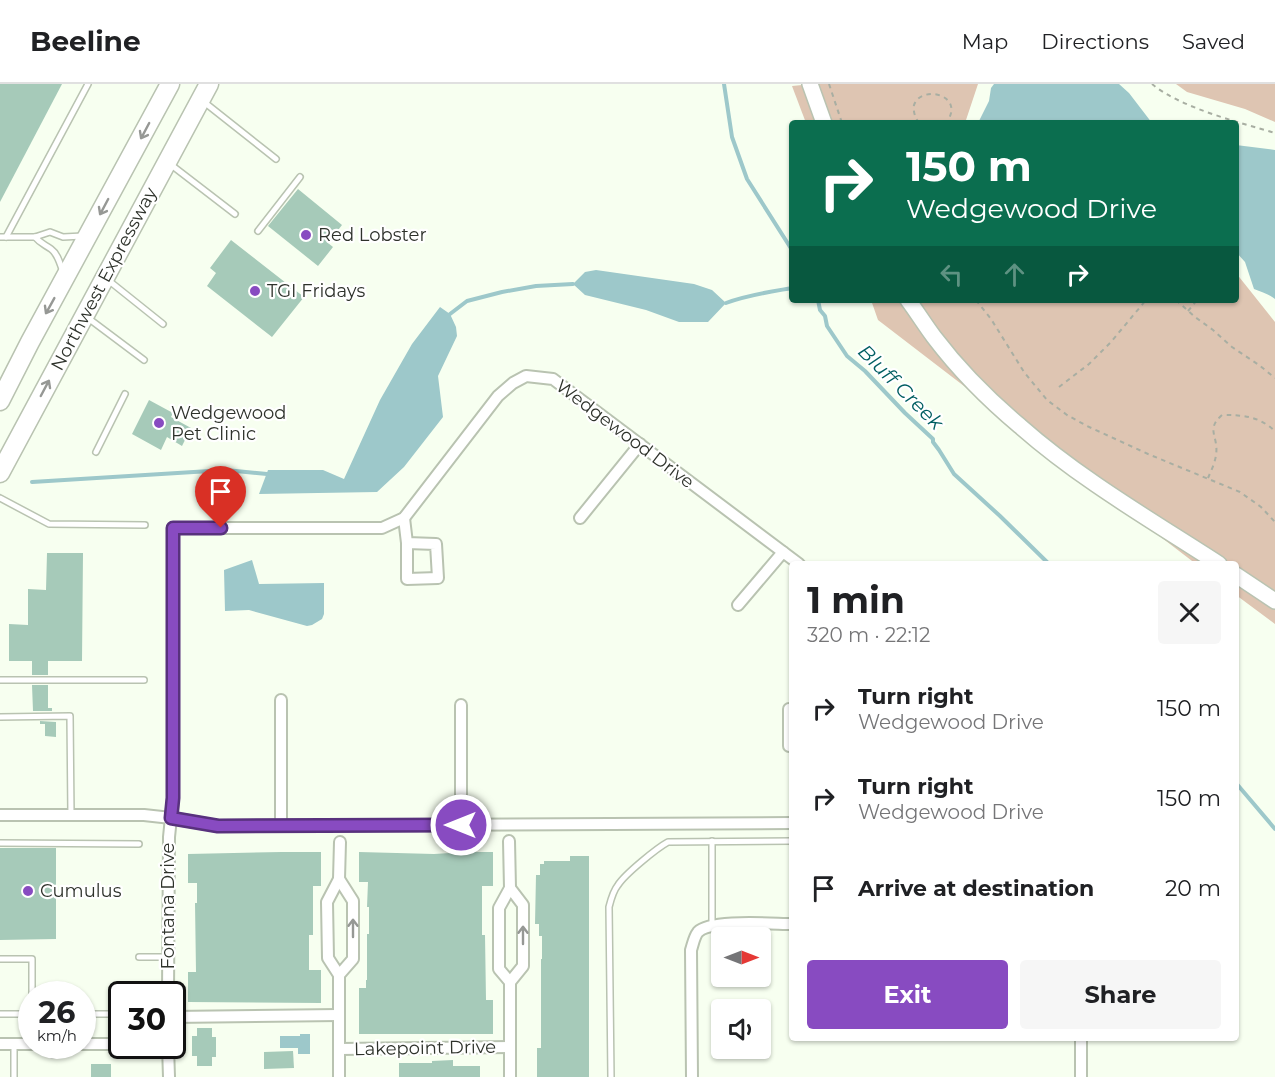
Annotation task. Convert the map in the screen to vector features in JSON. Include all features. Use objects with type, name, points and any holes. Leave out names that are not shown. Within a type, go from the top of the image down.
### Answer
[{"type":"highway","name":"Northwest Expressway","points":[[0,401],[166,86]]},
{"type":"highway","name":"Northwest Expressway","points":[[0,473],[205,92]]},
{"type":"street","points":[[810,84],[823,120]]},
{"type":"street","points":[[910,303],[959,367],[1020,426],[1106,491],[1214,561]]},
{"type":"street","name":"Wedgewood Drive","points":[[404,518],[498,396],[513,382],[526,376],[554,379],[795,561]]},
{"type":"street","points":[[580,518],[640,444]]},
{"type":"street","points":[[171,818],[173,798],[173,528],[382,528],[404,518],[407,543]]},
{"type":"street","points":[[738,605],[783,552]]},
{"type":"street","points":[[1239,577],[1275,601]]},
{"type":"street","points":[[281,700],[281,826]]},
{"type":"street","points":[[461,705],[461,825]]},
{"type":"street","points":[[789,709],[789,746]]},
{"type":"street","points":[[0,815],[144,815],[218,826],[789,823]]},
{"type":"street","name":"Fontana Drive","points":[[168,981],[171,818]]},
{"type":"street","points":[[509,841],[510,888],[500,908],[499,969],[510,982]]},
{"type":"street","points":[[339,1077],[339,975],[327,958],[327,902],[339,879],[340,842]]},
{"type":"street","points":[[339,879],[353,900],[353,959],[339,975]]},
{"type":"street","points":[[510,888],[523,905],[523,966],[510,982],[510,1077]]},
{"type":"street","points":[[692,1077],[691,950],[699,930],[712,924],[789,924]]},
{"type":"street","points":[[186,1017],[339,1015]]},
{"type":"street","points":[[1081,1041],[1081,1077]]},
{"type":"street","points":[[0,1044],[18,1044]]},
{"type":"street","name":"Lakepoint Drive","points":[[339,1049],[510,1047]]},
{"type":"street","points":[[168,1059],[169,1077]]},
{"type":"lane","points":[[88,84],[3,237],[35,237],[50,232],[63,237],[88,236]]},
{"type":"lane","points":[[205,92],[276,159]]},
{"type":"lane","points":[[167,161],[235,214]]},
{"type":"lane","points":[[258,231],[300,177]]},
{"type":"lane","points":[[35,237],[57,256],[65,278]]},
{"type":"lane","points":[[105,278],[163,324]]},
{"type":"lane","points":[[85,315],[144,360]]},
{"type":"lane","points":[[96,452],[125,394]]},
{"type":"lane","points":[[0,498],[49,524],[145,525]]},
{"type":"lane","points":[[0,680],[144,680]]},
{"type":"lane","points":[[0,717],[70,716],[71,815]]},
{"type":"lane","points":[[712,841],[712,924]]},
{"type":"lane","points":[[611,1077],[609,907],[618,883],[660,846],[668,842],[789,841]]},
{"type":"lane","points":[[0,843],[140,844]]},
{"type":"lane","points":[[139,957],[168,957]]},
{"type":"lane","points":[[0,959],[32,959],[32,981]]},
{"type":"lane","points":[[0,1014],[18,1014]]},
{"type":"lane","points":[[14,1044],[14,1077]]},
{"type":"path","points":[[829,84],[841,120]]},
{"type":"path","points":[[1152,84],[1190,105],[1236,120]]},
{"type":"path","points":[[917,120],[914,112],[916,100],[931,91],[948,98],[951,104],[951,116],[948,120]]},
{"type":"path","points":[[1239,121],[1275,133]]},
{"type":"path","points":[[978,303],[1024,372],[1047,400],[1086,426],[1240,492],[1261,507],[1275,522]]},
{"type":"path","points":[[1059,387],[1089,364],[1144,303]]},
{"type":"path","points":[[1179,303],[1232,347],[1275,378]]},
{"type":"path","points":[[1188,311],[1195,303]]},
{"type":"path","points":[[1208,478],[1216,453],[1213,430],[1215,421],[1222,415],[1252,417],[1265,422],[1275,431]]},
{"type":"shaded area","points":[[978,84],[966,120],[805,120],[792,86]]},
{"type":"shaded area","points":[[1176,84],[1275,84],[1275,122],[1245,109],[1187,92]]},
{"type":"shaded area","points":[[1239,277],[1275,322],[1275,624],[1239,597],[1239,561],[1192,561],[878,320],[872,303],[1239,303]]},
{"type":"water","points":[[994,84],[1119,84],[1150,120],[980,120],[989,101]]},
{"type":"water","points":[[1239,145],[1275,150],[1275,299],[1254,289],[1245,262],[1239,255]]},
{"type":"water","points":[[596,270],[694,284],[712,290],[726,303],[708,322],[679,322],[646,310],[585,295],[573,284],[585,272]]},
{"type":"water","points":[[440,307],[450,314],[457,336],[438,376],[443,417],[404,467],[377,492],[259,494],[268,470],[323,470],[344,479],[380,400],[412,344]]},
{"type":"water","points":[[252,560],[259,584],[324,583],[322,619],[307,626],[249,610],[225,611],[224,570]]},
{"type":"water","points":[[300,1034],[310,1034],[310,1054],[298,1054],[298,1048],[280,1048],[280,1036],[300,1036]]},
{"type":"building","points":[[0,84],[62,84],[0,202]]},
{"type":"building","name":"Red Lobster","points":[[298,189],[342,225],[328,243],[333,247],[318,266],[268,226]]},
{"type":"building","name":"TGI Fridays","points":[[231,240],[304,297],[272,337],[207,286],[216,273],[210,268]]},
{"type":"building","name":"Wedgewood Pet Clinic","points":[[149,400],[173,413],[171,417],[191,428],[182,446],[167,437],[161,450],[132,434]]},
{"type":"building","points":[[47,553],[83,553],[82,661],[48,661],[48,675],[32,675],[32,661],[9,661],[9,624],[28,625],[28,589],[46,590]]},
{"type":"building","points":[[32,685],[48,685],[48,708],[52,708],[52,711],[33,711]]},
{"type":"building","points":[[40,721],[56,722],[56,737],[45,736],[45,724],[40,724]]},
{"type":"building","name":"Cumulus","points":[[0,848],[56,848],[56,939],[0,940]]},
{"type":"building","points":[[321,852],[321,886],[313,886],[313,935],[309,935],[309,970],[321,970],[321,1003],[188,1002],[188,972],[196,972],[197,883],[188,883],[188,854]]},
{"type":"building","points":[[359,852],[434,854],[493,852],[493,886],[482,886],[482,935],[485,935],[486,1000],[493,1000],[493,1034],[359,1034],[359,988],[366,988],[367,980],[369,907],[367,907],[368,882],[359,882]]},
{"type":"building","points":[[570,856],[589,856],[589,1077],[537,1077],[537,1048],[541,1048],[542,936],[539,936],[539,924],[535,924],[536,875],[540,875],[540,864],[544,864],[544,861],[570,861]]},
{"type":"building","points":[[197,1028],[212,1028],[212,1037],[216,1037],[216,1057],[212,1057],[212,1066],[197,1066],[197,1056],[192,1056],[192,1036],[197,1036]]},
{"type":"building","points":[[293,1051],[294,1068],[264,1069],[264,1052]]},
{"type":"building","points":[[453,1060],[453,1066],[480,1066],[480,1077],[399,1077],[399,1063],[432,1063],[432,1061]]},
{"type":"building","points":[[91,1064],[111,1064],[111,1077],[91,1077]]},
{"type":"waterway","name":"Bluff Creek","points":[[724,84],[732,137],[747,179],[789,245]]},
{"type":"waterway","points":[[450,314],[467,301],[502,292],[536,286],[573,284]]},
{"type":"waterway","points":[[726,303],[789,289]]},
{"type":"waterway","name":"Bluff Creek","points":[[819,303],[827,326],[847,356],[933,439],[954,474],[1046,561]]},
{"type":"waterway","points":[[32,482],[226,470],[267,474]]},
{"type":"waterway","name":"Bluff Creek","points":[[1239,787],[1275,829]]},
{"type":"place","name":"Red Lobster","points":[[306,235]]},
{"type":"place","name":"TGI Fridays","points":[[255,291]]},
{"type":"place","name":"Wedgewood Pet Clinic","points":[[159,423]]},
{"type":"place","name":"Cumulus","points":[[28,891]]},
{"type":"route","points":[[221,528],[173,528],[173,798],[171,818],[218,826],[461,825]]}]
